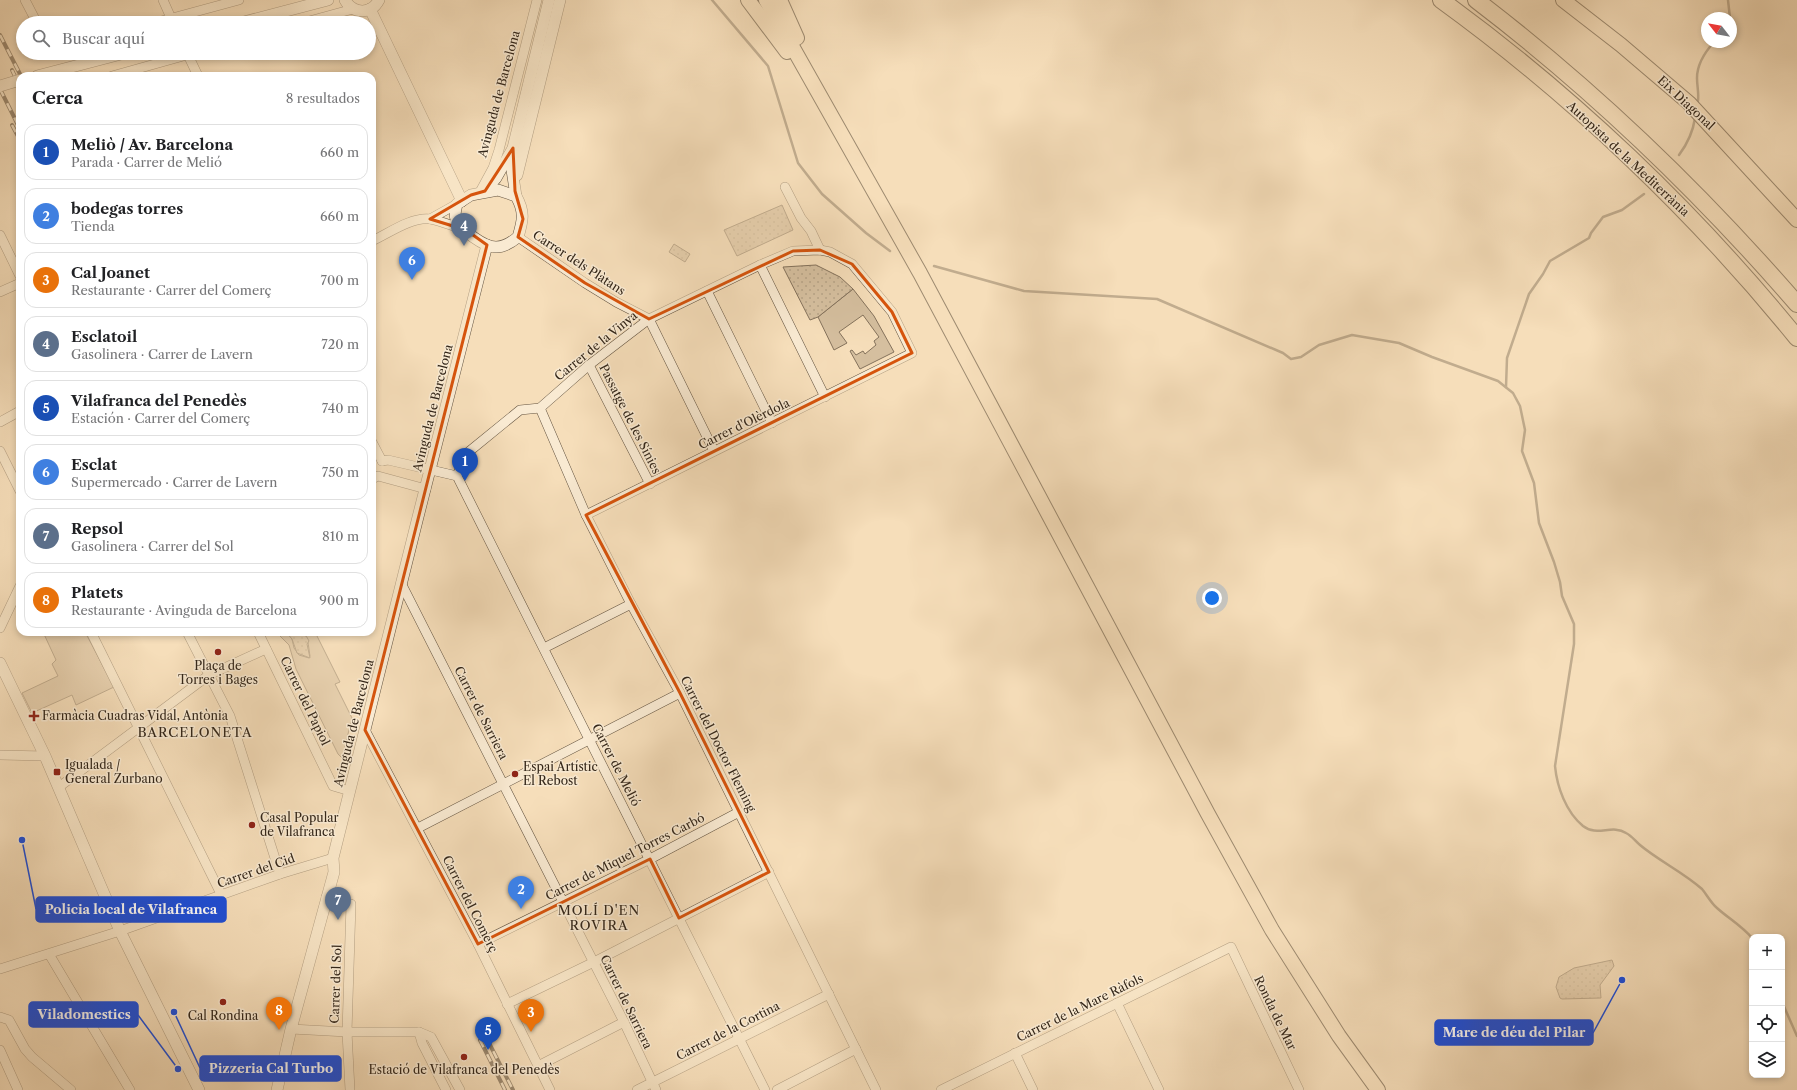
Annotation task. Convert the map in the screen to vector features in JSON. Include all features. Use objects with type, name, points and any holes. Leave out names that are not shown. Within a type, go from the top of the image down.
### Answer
[{"type":"highway","points":[[748,0],[784,47],[840,129]]},
{"type":"highway","points":[[766,0],[920,273],[1204,807],[1272,930],[1335,1030],[1378,1090]]},
{"type":"highway","points":[[780,0],[840,129]]},
{"type":"highway","name":"Autopista de la Mediterrània","points":[[1441,0],[1537,76],[1630,159],[1725,255],[1760,293],[1797,338]]},
{"type":"highway","name":"Autopista de la Mediterrània","points":[[1476,0],[1567,73],[1656,154],[1728,227],[1797,304]]},
{"type":"highway","name":"Eix Diagonal","points":[[1563,0],[1689,103],[1797,220]]},
{"type":"highway","name":"Eix Diagonal","points":[[1577,0],[1689,92],[1797,207]]},
{"type":"street","points":[[25,0],[33,16]]},
{"type":"street","points":[[163,0],[170,16]]},
{"type":"street","points":[[178,16],[238,0]]},
{"type":"street","points":[[267,16],[328,0]]},
{"type":"street","points":[[345,0],[353,9],[358,11],[370,9],[379,0]]},
{"type":"street","name":"Avinguda de Barcelona","points":[[482,192],[499,150],[537,0]]},
{"type":"street","name":"Avinguda de Barcelona","points":[[516,194],[512,170],[513,148],[549,0]]},
{"type":"street","points":[[376,22],[459,202],[455,212],[456,219],[466,230],[487,245],[503,246],[518,237],[523,219],[522,207],[516,194],[519,164],[560,0]]},
{"type":"street","points":[[328,16],[353,9]]},
{"type":"street","points":[[370,9],[373,16]]},
{"type":"street","points":[[51,72],[98,60]]},
{"type":"street","points":[[126,72],[169,60]]},
{"type":"street","points":[[193,60],[197,72]]},
{"type":"street","points":[[0,86],[16,81]]},
{"type":"street","name":"Avinguda de Barcelona","points":[[482,192],[499,173],[513,148]]},
{"type":"street","points":[[785,187],[801,218],[811,231],[820,250]]},
{"type":"street","points":[[376,239],[413,221],[430,219],[459,202],[482,192],[504,191],[516,194]]},
{"type":"street","points":[[430,219],[466,230]]},
{"type":"street","points":[[0,235],[16,268]]},
{"type":"street","name":"Carrer dels Plàtans","points":[[518,237],[585,283],[616,302],[649,319]]},
{"type":"street","name":"Avinguda de Barcelona","points":[[277,1090],[291,1029],[334,872],[333,858],[487,245]]},
{"type":"street","name":"Carrer de la Vinya","points":[[540,408],[589,365],[649,319],[760,265],[793,251],[820,250]]},
{"type":"street","name":"Carrer d'Olèrdola","points":[[586,515],[912,353],[892,312],[852,264],[830,252],[820,250]]},
{"type":"street","points":[[760,265],[825,397]]},
{"type":"street","points":[[0,292],[16,285]]},
{"type":"street","points":[[707,291],[772,423]]},
{"type":"street","points":[[649,319],[714,451]]},
{"type":"street","name":"Passatge de les Sínies","points":[[589,365],[650,484]]},
{"type":"street","points":[[382,461],[388,460],[457,476],[466,454],[520,410],[540,408]]},
{"type":"street","name":"Carrer del Doctor Fleming","points":[[540,408],[586,515],[631,604],[680,693],[876,1090]]},
{"type":"street","points":[[0,422],[16,413]]},
{"type":"street","points":[[376,450],[382,461]]},
{"type":"street","points":[[0,451],[16,483]]},
{"type":"street","points":[[376,475],[382,461]]},
{"type":"street","name":"Carrer de Melió","points":[[457,476],[765,1090]]},
{"type":"street","points":[[376,477],[426,489]]},
{"type":"street","name":"Carrer de Sarriera","points":[[402,582],[594,962],[654,1086]]},
{"type":"street","points":[[0,628],[16,594]]},
{"type":"street","points":[[544,648],[631,604]]},
{"type":"street","points":[[93,636],[222,896]]},
{"type":"street","points":[[189,636],[230,716],[280,874]]},
{"type":"street","name":"Carrer del Papiol","points":[[260,636],[333,786],[350,791]]},
{"type":"street","points":[[59,787],[209,675],[266,649]]},
{"type":"street","points":[[0,664],[59,787],[120,931],[199,1090]]},
{"type":"street","points":[[418,828],[680,693]]},
{"type":"street","name":"Carrer del Comerç","points":[[365,730],[478,944],[550,1090]]},
{"type":"street","points":[[0,755],[45,756]]},
{"type":"street","name":"Carrer de Miquel Torres Carbó","points":[[478,944],[650,859],[739,812]]},
{"type":"street","name":"Carrer del Cid","points":[[0,969],[120,931],[222,896],[280,874],[333,858]]},
{"type":"street","points":[[507,1004],[594,962],[769,872]]},
{"type":"street","name":"Carrer del Sol","points":[[326,898],[351,904],[347,1032],[350,1090]]},
{"type":"street","name":"Carrer de la Mare Ràfols","points":[[941,1090],[956,1087],[1015,1053],[1231,947]]},
{"type":"street","name":"Ronda de Mar","points":[[1231,947],[1299,1090]]},
{"type":"street","points":[[49,954],[130,1090]]},
{"type":"street","name":"Carrer de la Cortina","points":[[637,1090],[654,1086],[740,1039],[829,994]]},
{"type":"street","points":[[1117,1003],[1159,1090]]},
{"type":"street","points":[[4,1019],[25,1049],[71,1090]]},
{"type":"street","points":[[538,1066],[624,1022]]},
{"type":"street","points":[[291,1029],[347,1032],[419,1032],[431,1036],[460,1090]]},
{"type":"street","points":[[419,1032],[422,1043],[446,1090]]},
{"type":"street","points":[[778,1090],[856,1049]]},
{"type":"street","points":[[0,1050],[18,1090]]},
{"type":"street","points":[[1015,1053],[1033,1090]]},
{"type":"highlighted area","points":[[513,148],[515,191],[523,219],[518,237],[585,283],[649,319],[793,251],[820,250],[852,264],[892,312],[912,353],[586,515],[680,693],[769,872],[679,918],[650,859],[478,944],[365,730],[487,245],[466,230],[430,219],[471,195],[485,191]]},
{"type":"shaded area","points":[[782,205],[793,230],[737,256],[724,230]]},
{"type":"shaded area","points":[[674,244],[690,254],[685,262],[669,252]]},
{"type":"shaded area","points":[[816,265],[840,277],[853,289],[818,317],[810,320],[783,267]]},
{"type":"shaded area","points":[[853,289],[874,316],[894,352],[860,369],[850,351],[852,350],[856,355],[863,351],[865,354],[876,345],[874,341],[879,337],[863,315],[839,332],[847,343],[834,350],[818,317]]},
{"type":"shaded area","points":[[45,636],[87,636],[114,687],[76,705],[72,695],[32,713],[22,693],[58,676],[52,664],[56,660]]},
{"type":"shaded area","points":[[280,636],[289,636],[292,639],[294,648],[299,655],[309,658],[310,656],[306,636],[317,636],[340,682],[335,684],[352,718],[342,758],[338,754],[296,669],[289,645]]},
{"type":"shaded area","points":[[289,636],[306,636],[309,641],[307,644],[310,658],[297,653]]},
{"type":"shaded area","points":[[1612,960],[1614,966],[1600,985],[1601,998],[1560,998],[1556,987],[1559,977],[1574,968]]},
{"type":"waterway","points":[[712,0],[768,66],[798,163],[822,194],[866,233],[890,251]]},
{"type":"waterway","points":[[1728,0],[1729,12]]},
{"type":"waterway","points":[[1698,101],[1698,68],[1710,48]]},
{"type":"waterway","points":[[1679,155],[1690,137],[1695,118]]},
{"type":"waterway","points":[[1506,387],[1507,358],[1529,294],[1550,261],[1589,238],[1603,217],[1622,210],[1644,194]]},
{"type":"waterway","points":[[934,266],[1024,291],[1157,299],[1283,353],[1291,359],[1301,357],[1319,345],[1352,335],[1399,343],[1432,357],[1498,381],[1513,393],[1520,406],[1525,430],[1522,451],[1534,483],[1539,523],[1554,562],[1560,582],[1562,596],[1574,624],[1574,644],[1555,766],[1563,799],[1572,814],[1583,826],[1588,829],[1599,831],[1615,830],[1628,834],[1647,851],[1687,877],[1702,889],[1721,912],[1749,935]]},
{"type":"waterway","points":[[1784,1006],[1797,1036]]},
{"type":"railway","points":[[0,35],[19,72]]},
{"type":"railway","points":[[12,70],[16,78]]},
{"type":"railway","points":[[0,89],[16,121]]},
{"type":"railway","points":[[12,125],[16,132]]},
{"type":"railway","points":[[486,1037],[513,1090]]},
{"type":"railway","points":[[480,1040],[505,1090]]},
{"type":"place","name":"Esclatoil","points":[[464,246]]},
{"type":"place","name":"Esclat","points":[[412,280]]},
{"type":"place","name":"Meliò / Av. Barcelona","points":[[465,481]]},
{"type":"place","name":"Plaça de Torres i Bages","points":[[218,652]]},
{"type":"place","name":"Farmàcia Cuadras Vidal, Antònia","points":[[34,716]]},
{"type":"place","name":"Igualada / General Zurbano","points":[[57,772]]},
{"type":"place","name":"Espai Artístic El Rebost","points":[[515,774]]},
{"type":"place","name":"Casal Popular de Vilafranca","points":[[252,825]]},
{"type":"place","name":"Policia local de Vilafranca","points":[[22,840]]},
{"type":"place","name":"bodegas torres","points":[[521,909]]},
{"type":"place","name":"Repsol","points":[[338,920]]},
{"type":"place","name":"Mare de déu del Pilar","points":[[1622,980]]},
{"type":"place","name":"Cal Rondina","points":[[223,1002]]},
{"type":"place","name":"Pizzeria Cal Turbo","points":[[174,1012]]},
{"type":"place","name":"Platets","points":[[279,1030]]},
{"type":"place","name":"Cal Joanet","points":[[531,1032]]},
{"type":"place","name":"Vilafranca del Penedès","points":[[488,1050]]},
{"type":"place","name":"Estació de Vilafranca del Penedès","points":[[464,1057]]},
{"type":"place","name":"Viladomestics","points":[[178,1069]]},
{"type":"district","name":"BARCELONETA","points":[[195,732]]},
{"type":"district","name":"MOLÍ D'EN ROVIRA","points":[[599,918]]}]
